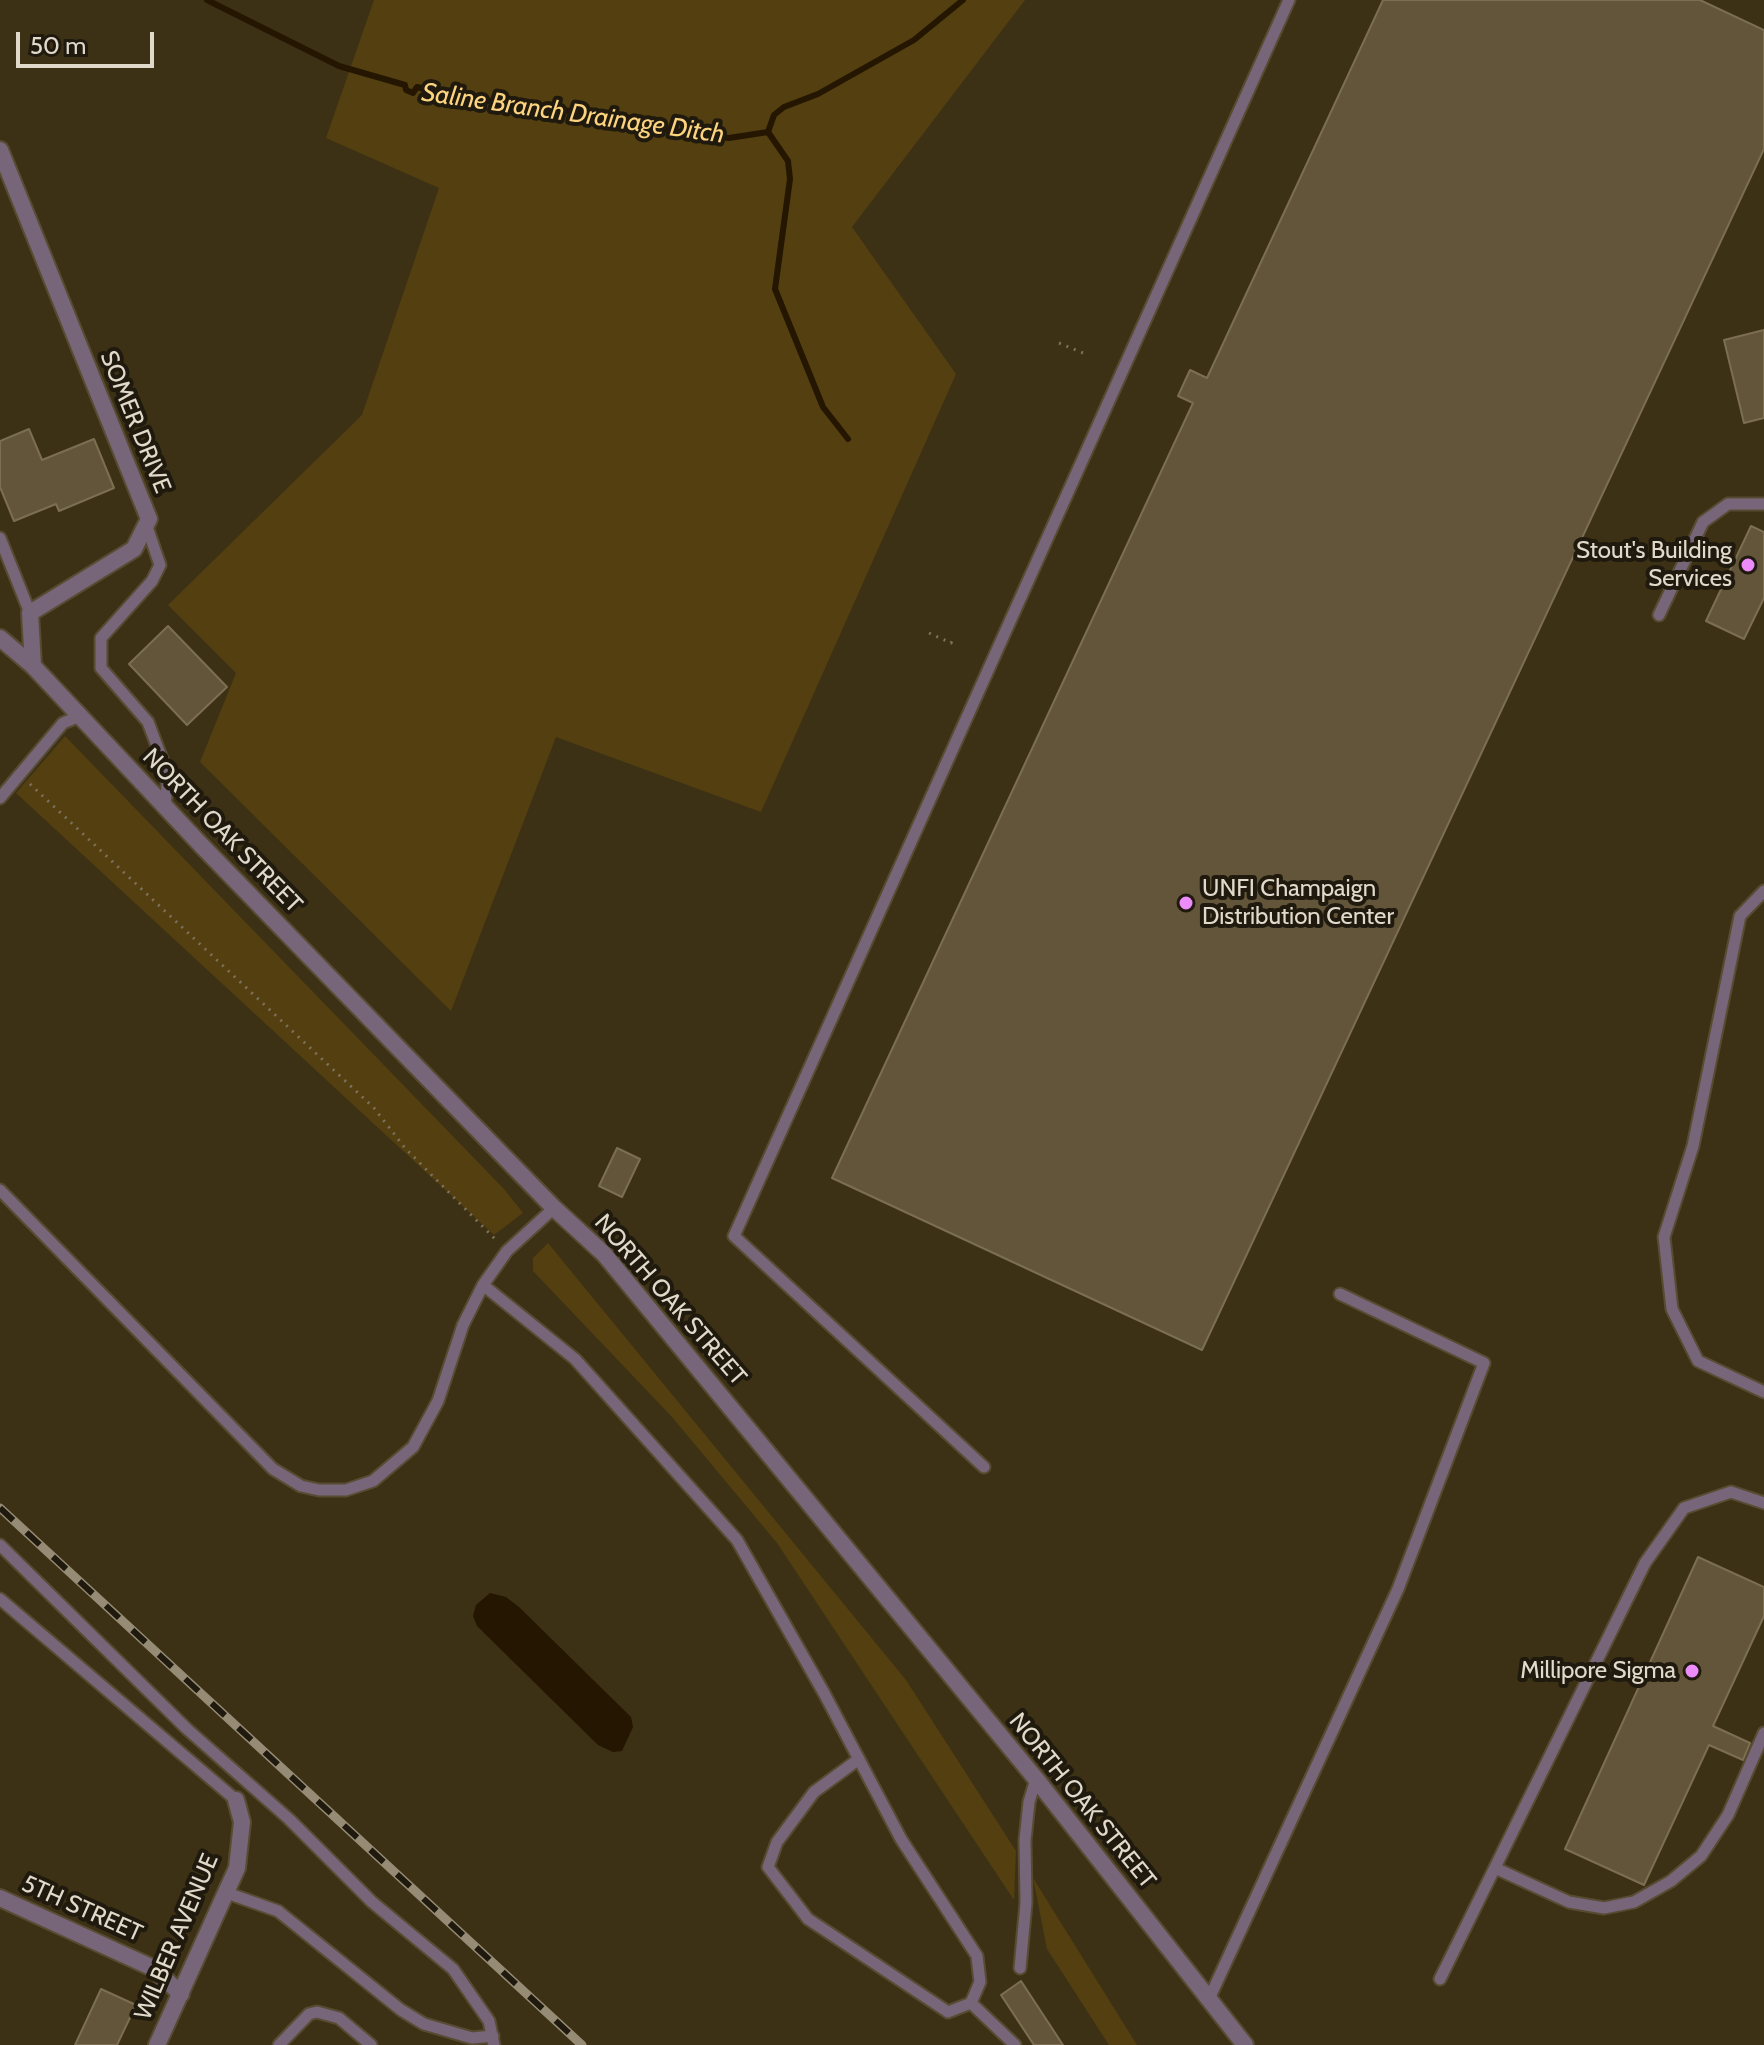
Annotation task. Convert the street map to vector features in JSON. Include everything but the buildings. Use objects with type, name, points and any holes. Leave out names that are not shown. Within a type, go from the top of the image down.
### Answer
[{"type":"street","name":"SOMER DRIVE","points":[[0,150],[149,519],[134,549],[30,613]]},
{"type":"street","points":[[30,613],[33,666]]},
{"type":"street","name":"NORTH OAK STREET","points":[[0,638],[33,666],[165,807],[554,1208],[604,1254],[1036,1779],[1245,2045]]},
{"type":"street","name":"WILBER AVENUE","points":[[157,2045],[227,1893],[241,1842],[242,1822],[236,1800]]},
{"type":"street","name":"5TH STREET","points":[[0,1898],[153,1968],[181,1994]]},
{"type":"lane","points":[[984,1467],[734,1236],[1289,0]]},
{"type":"lane","points":[[1659,615],[1703,522],[1728,504],[1764,504]]},
{"type":"lane","points":[[146,524],[160,565],[152,581],[101,638],[101,668],[148,722],[168,775],[165,807]]},
{"type":"lane","points":[[0,538],[30,613]]},
{"type":"lane","points":[[0,798],[63,723],[80,716]]},
{"type":"lane","points":[[1764,891],[1740,916],[1693,1146],[1664,1237],[1672,1309],[1698,1361],[1764,1392]]},
{"type":"lane","points":[[0,1190],[273,1469],[301,1486],[319,1490],[346,1490],[373,1481],[413,1447],[438,1401],[463,1325],[483,1285],[507,1251],[554,1208]]},
{"type":"lane","points":[[483,1285],[575,1359],[737,1540],[859,1759],[901,1839],[977,1956],[980,1982],[971,2003],[948,2012],[808,1919],[768,1867],[777,1842],[814,1792],[859,1759]]},
{"type":"lane","points":[[1209,1999],[1398,1589],[1484,1363],[1340,1294]]},
{"type":"lane","points":[[1440,1979],[1645,1563],[1684,1508],[1731,1492],[1764,1503]]},
{"type":"lane","points":[[0,1545],[187,1729],[289,1819],[372,1902],[453,1969],[489,2021],[494,2041],[424,2024],[401,2010],[278,1911],[227,1893]]},
{"type":"lane","points":[[0,1599],[236,1800]]},
{"type":"lane","points":[[1495,1868],[1569,1902],[1604,1908],[1634,1902],[1671,1881],[1701,1856],[1728,1815],[1764,1733]]},
{"type":"lane","points":[[1020,1968],[1026,1903],[1025,1840],[1029,1802],[1036,1779]]},
{"type":"lane","points":[[971,2003],[1015,2045]]},
{"type":"lane","points":[[279,2045],[309,2014],[317,2012],[339,2018],[371,2045]]},
{"type":"path","points":[[1059,343],[1083,353]]},
{"type":"path","points":[[929,633],[951,643],[954,637]]},
{"type":"path","points":[[19,775],[46,795],[374,1108],[405,1148],[507,1251]]},
{"type":"shaded area","points":[[374,0],[1025,0],[852,227],[956,374],[761,812],[556,737],[451,1011],[200,762],[236,673],[168,605],[362,415],[439,188],[326,138]]},
{"type":"shaded area","points":[[65,736],[504,1189],[523,1213],[494,1235],[16,793]]},
{"type":"shaded area","points":[[548,1243],[906,1680],[1016,1851],[1014,1900],[777,1543],[672,1417],[533,1271],[533,1258]]},
{"type":"shaded area","points":[[490,1593],[506,1597],[519,1607],[631,1717],[633,1727],[622,1751],[613,1752],[598,1745],[477,1626],[473,1616],[476,1605]]},
{"type":"shaded area","points":[[1033,1878],[1137,2045],[1109,2045],[1047,1949]]},
{"type":"waterway","name":"Saline Branch Drainage Ditch","points":[[207,0],[339,66],[405,85],[406,90],[413,93],[417,87],[458,97],[602,115],[688,134],[729,138],[768,132],[774,115],[784,107],[818,94],[914,40],[963,0]]},
{"type":"waterway","points":[[768,132],[788,161],[790,179],[775,289],[823,407],[848,439]]},
{"type":"railway","points":[[0,1508],[582,2045]]},
{"type":"place","name":"Stout's Building Services","points":[[1748,565]]},
{"type":"place","name":"UNFI Champaign Distribution Center","points":[[1186,903]]},
{"type":"place","name":"Millipore Sigma","points":[[1692,1671]]}]
